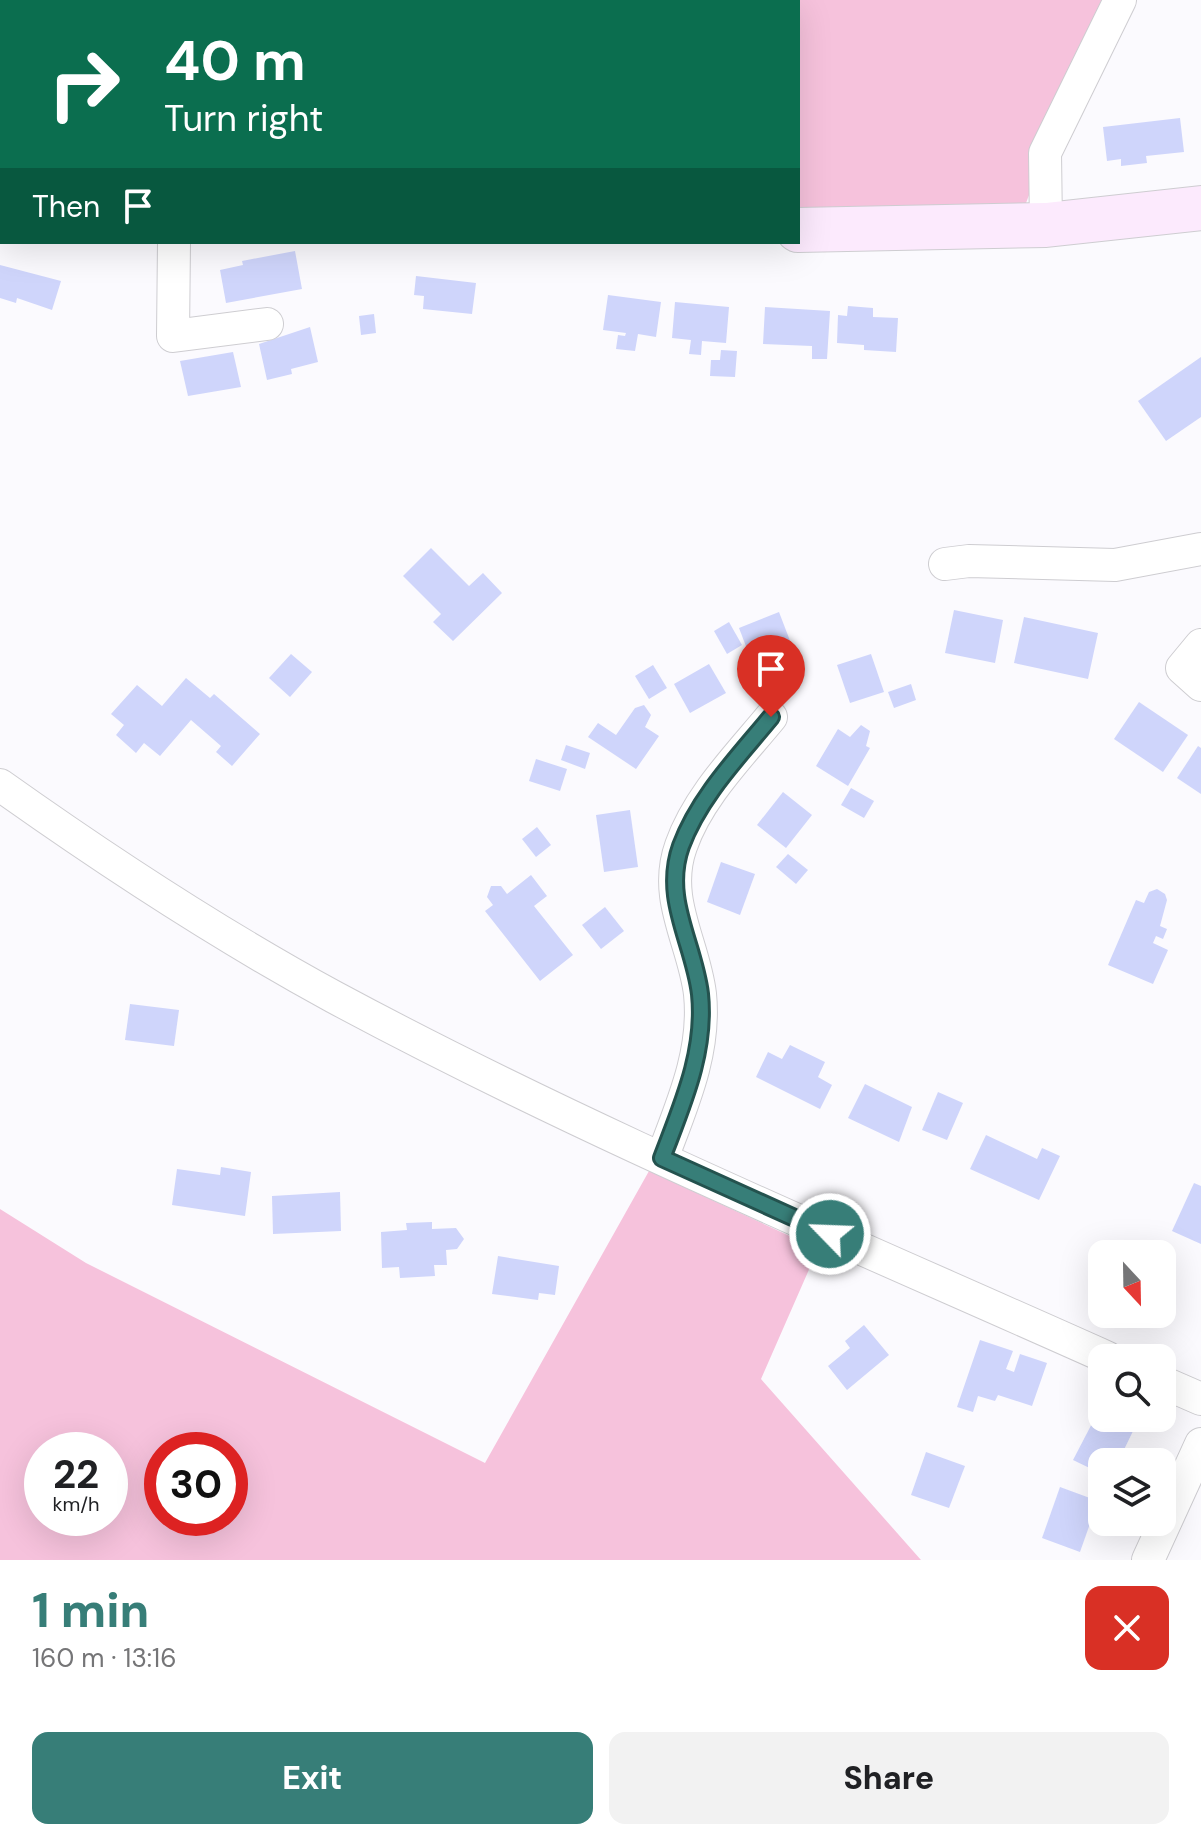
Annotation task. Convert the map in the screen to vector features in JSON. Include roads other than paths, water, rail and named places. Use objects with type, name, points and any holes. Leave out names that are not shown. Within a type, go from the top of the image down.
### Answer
[{"type":"street","points":[[1046,225],[1045,153],[1120,0]]},
{"type":"street","points":[[800,230],[1046,225],[1201,208]]},
{"type":"street","points":[[174,244],[173,336],[267,324]]},
{"type":"street","points":[[945,564],[969,561],[1115,565],[1201,549]]},
{"type":"street","points":[[1201,645],[1182,668],[1201,685]]},
{"type":"street","points":[[662,1158],[689,1088],[700,1033],[700,992],[680,924],[674,880],[681,846],[701,807],[771,717]]},
{"type":"street","points":[[0,785],[187,911],[331,996],[466,1067],[1088,1349]]},
{"type":"street","points":[[1176,1388],[1201,1399]]},
{"type":"street","points":[[1148,1560],[1201,1444]]}]
